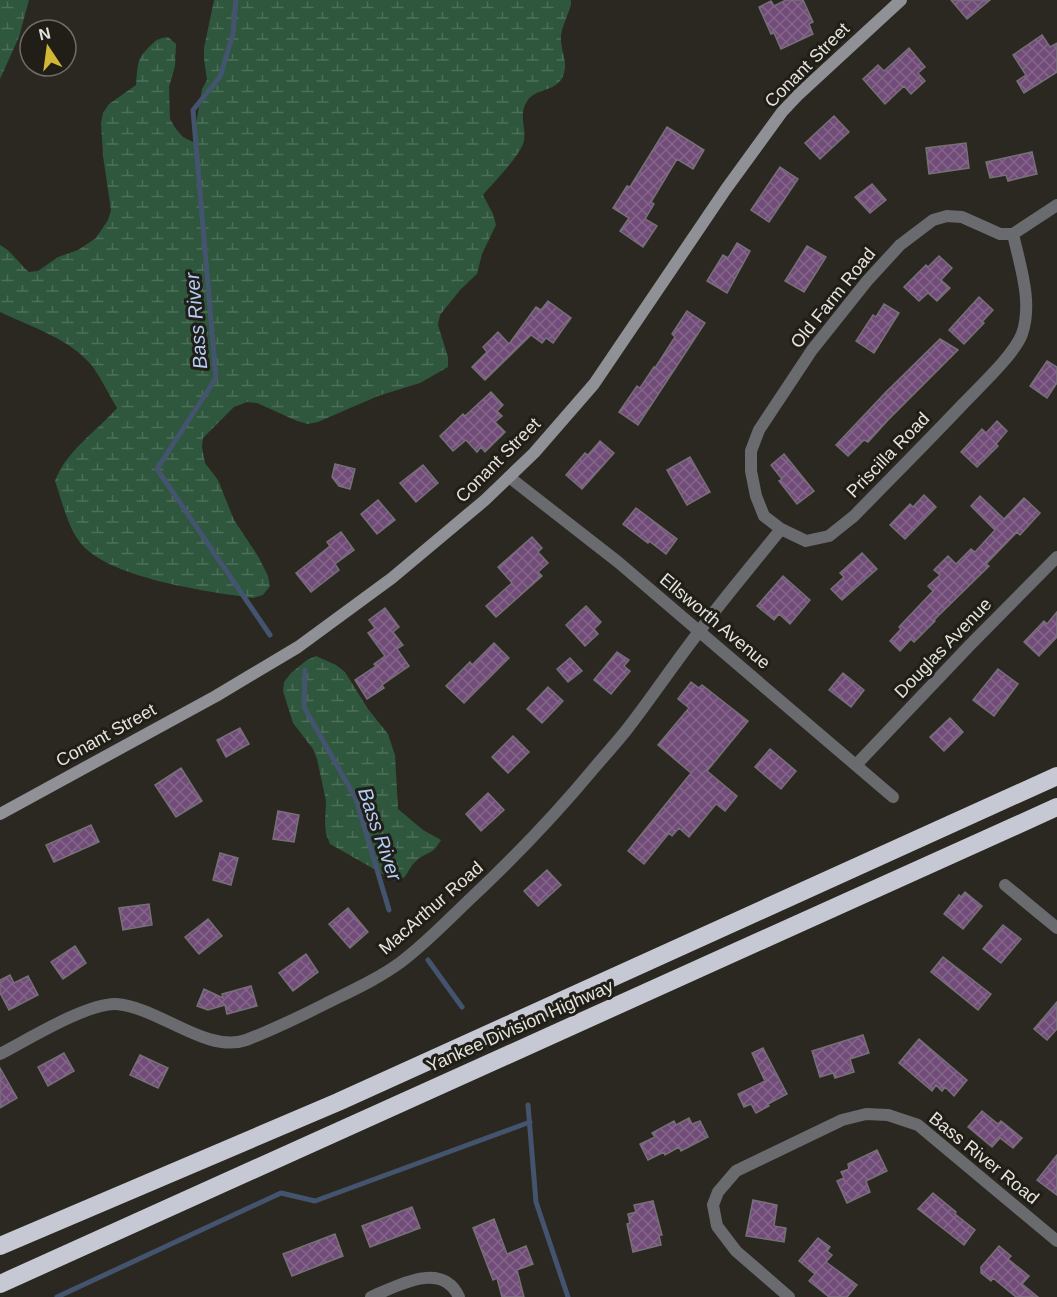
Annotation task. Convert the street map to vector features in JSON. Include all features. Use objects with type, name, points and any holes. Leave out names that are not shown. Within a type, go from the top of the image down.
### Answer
[{"type":"highway","name":"Yankee Division Highway","points":[[0,1246],[338,1102],[1057,776]]},
{"type":"highway","name":"Yankee Division Highway","points":[[0,1284],[1057,807]]},
{"type":"main road","name":"Conant Street","points":[[0,814],[216,696],[298,647],[392,578],[485,500],[534,453],[594,384],[726,189],[782,112],[902,0]]},
{"type":"street","points":[[1013,234],[1057,205]]},
{"type":"street","name":"Old Farm Road","points":[[781,529],[764,516],[756,496],[751,471],[751,451],[759,430],[812,350],[873,274],[900,245],[933,220],[947,216],[962,217],[999,234],[1013,234]]},
{"type":"street","name":"Priscilla Road","points":[[781,529],[806,541],[830,536],[862,508],[990,377],[1012,350],[1021,335],[1025,321],[1026,299],[1013,234]]},
{"type":"street","name":"Ellsworth Avenue","points":[[509,477],[618,562],[893,797]]},
{"type":"street","points":[[699,631],[781,529]]},
{"type":"street","name":"Douglas Avenue","points":[[856,765],[969,645],[1057,557]]},
{"type":"street","name":"MacArthur Road","points":[[0,1054],[49,1027],[92,1009],[114,1004],[135,1007],[157,1015],[182,1028],[223,1044],[243,1041],[279,1027],[356,988],[400,962],[485,886],[566,802],[628,729],[699,631]]},
{"type":"street","points":[[1005,885],[1057,928]]},
{"type":"street","name":"Bass River Road","points":[[789,1297],[736,1251],[717,1226],[713,1205],[715,1198],[736,1171],[842,1120],[866,1114],[888,1115],[918,1125],[1057,1241]]},
{"type":"street","points":[[371,1297],[420,1278],[435,1277],[446,1282],[459,1297]]},
{"type":"green space","points":[[0,0],[29,0],[24,18],[18,18],[18,39],[0,79]]},
{"type":"green space","points":[[214,0],[571,0],[561,36],[565,64],[563,77],[554,86],[530,97],[526,103],[523,113],[523,144],[511,163],[483,195],[496,225],[482,254],[477,274],[461,289],[440,315],[438,325],[448,357],[448,367],[420,383],[378,396],[318,422],[308,424],[257,403],[247,402],[234,407],[203,438],[205,463],[218,480],[234,520],[258,556],[268,576],[270,586],[263,595],[253,598],[185,587],[134,574],[92,554],[79,541],[68,520],[55,481],[74,451],[117,408],[93,367],[84,357],[62,341],[0,312],[0,245],[29,272],[38,271],[58,257],[78,250],[96,238],[108,220],[111,210],[103,156],[101,123],[103,113],[109,104],[136,85],[140,59],[151,45],[161,38],[168,37],[176,44],[175,66],[169,87],[170,119],[183,137],[193,142],[202,89],[207,80],[204,48]]},
{"type":"green space","points":[[316,656],[345,672],[368,709],[388,734],[395,755],[398,809],[423,830],[441,840],[432,851],[416,861],[404,877],[397,882],[330,844],[326,834],[326,801],[317,759],[313,749],[293,723],[283,691],[284,682],[291,673]]},
{"type":"building","points":[[786,0],[803,0],[813,22],[809,24],[813,34],[781,49],[774,33],[771,34],[759,7],[771,1],[774,6]]},
{"type":"building","points":[[951,0],[990,0],[967,19]]},
{"type":"building","points":[[1042,35],[1050,47],[1057,43],[1057,72],[1024,93],[1017,81],[1026,75],[1013,55]]},
{"type":"building","points":[[909,48],[925,67],[918,73],[925,81],[911,94],[904,86],[885,104],[863,79],[878,65],[884,71]]},
{"type":"building","points":[[834,116],[849,132],[820,159],[805,143]]},
{"type":"building","points":[[667,127],[704,150],[693,169],[677,159],[651,202],[654,204],[645,219],[657,226],[643,247],[620,231],[629,218],[613,208],[627,186],[630,187]]},
{"type":"building","points":[[966,143],[969,168],[929,174],[926,148]]},
{"type":"building","points":[[1032,152],[1037,174],[1008,181],[1006,175],[990,178],[986,162]]},
{"type":"building","points":[[780,167],[798,179],[769,222],[751,210]]},
{"type":"building","points":[[872,184],[886,200],[870,213],[855,197]]},
{"type":"building","points":[[737,243],[750,251],[727,293],[707,281],[723,255],[728,258]]},
{"type":"building","points":[[807,246],[826,257],[804,292],[785,281]]},
{"type":"building","points":[[939,256],[952,268],[941,280],[950,288],[937,301],[928,293],[919,301],[904,287],[926,265],[928,267]]},
{"type":"building","points":[[979,297],[993,310],[964,344],[949,330]]},
{"type":"building","points":[[548,301],[571,318],[553,343],[546,338],[542,343],[531,335],[485,380],[472,367],[487,352],[483,347],[498,332],[509,344],[536,307],[541,310]]},
{"type":"building","points":[[884,304],[899,313],[874,353],[856,341],[873,315],[876,317]]},
{"type":"building","points":[[687,311],[705,323],[638,425],[619,412],[637,386],[640,388],[655,368],[675,337],[672,334]]},
{"type":"building","points":[[940,339],[958,350],[868,442],[864,440],[848,456],[836,445]]},
{"type":"building","points":[[1047,361],[1057,367],[1057,383],[1047,398],[1030,386]]},
{"type":"building","points":[[491,392],[503,405],[497,411],[502,416],[495,422],[505,432],[485,452],[481,447],[477,452],[466,440],[453,451],[440,436]]},
{"type":"building","points":[[997,421],[1007,431],[996,444],[998,446],[977,467],[961,452],[982,429],[986,433]]},
{"type":"building","points":[[600,441],[614,453],[582,489],[566,475],[585,453],[588,455]]},
{"type":"building","points":[[784,454],[814,491],[797,504],[779,481],[782,479],[771,465]]},
{"type":"building","points":[[690,457],[710,492],[687,505],[667,470]]},
{"type":"building","points":[[335,464],[355,469],[350,489],[339,486],[332,477]]},
{"type":"building","points":[[423,465],[438,483],[416,502],[400,483]]},
{"type":"building","points":[[924,495],[936,507],[905,539],[890,525],[910,504],[913,507]]},
{"type":"building","points":[[980,496],[1004,519],[1024,498],[1040,513],[1020,535],[1017,532],[986,564],[989,566],[914,642],[911,639],[900,651],[890,641],[901,629],[899,627],[933,591],[928,586],[940,575],[934,570],[948,556],[956,564],[971,549],[975,552],[995,530],[971,506]]},
{"type":"building","points":[[378,500],[395,520],[377,534],[361,514]]},
{"type":"building","points":[[636,508],[677,539],[666,554],[623,524]]},
{"type":"building","points":[[341,532],[354,550],[335,564],[339,570],[311,592],[296,573],[330,546],[327,542]]},
{"type":"building","points":[[532,537],[542,548],[538,552],[548,563],[538,572],[542,576],[496,617],[486,606],[512,583],[498,567]]},
{"type":"building","points":[[862,553],[877,569],[842,600],[831,589],[844,577],[840,573]]},
{"type":"building","points":[[783,576],[810,600],[790,624],[779,614],[774,620],[757,606]]},
{"type":"building","points":[[586,606],[601,622],[594,629],[598,634],[585,646],[566,625]]},
{"type":"building","points":[[385,608],[399,627],[393,632],[403,645],[397,649],[409,666],[382,685],[384,688],[367,699],[355,680],[376,666],[374,664],[385,656],[368,633],[375,628],[369,620]]},
{"type":"building","points":[[1057,612],[1057,637],[1039,656],[1024,642],[1044,621],[1047,624]]},
{"type":"building","points":[[494,643],[509,658],[464,703],[446,686],[470,662],[472,665]]},
{"type":"building","points":[[617,652],[629,660],[624,666],[630,671],[611,694],[594,680]]},
{"type":"building","points":[[570,658],[582,671],[568,682],[557,669]]},
{"type":"building","points":[[998,669],[1018,684],[994,716],[973,700]]},
{"type":"building","points":[[843,673],[864,690],[851,707],[829,690]]},
{"type":"building","points":[[691,682],[699,688],[702,685],[748,721],[707,771],[737,796],[725,811],[716,804],[689,837],[679,828],[672,836],[669,833],[644,864],[628,851],[691,773],[658,745],[689,708],[678,699]]},
{"type":"building","points":[[548,687],[563,701],[542,723],[527,709]]},
{"type":"building","points":[[950,718],[963,732],[944,751],[930,737]]},
{"type":"building","points":[[240,728],[249,744],[226,757],[217,740]]},
{"type":"building","points":[[513,736],[529,752],[508,773],[492,757]]},
{"type":"building","points":[[770,749],[796,771],[781,789],[755,767]]},
{"type":"building","points":[[181,768],[202,801],[176,817],[155,785]]},
{"type":"building","points":[[488,793],[504,810],[481,831],[466,814]]},
{"type":"building","points":[[278,811],[299,815],[294,842],[273,839]]},
{"type":"building","points":[[91,825],[99,842],[54,862],[46,845]]},
{"type":"building","points":[[220,853],[238,858],[231,885],[213,880]]},
{"type":"building","points":[[547,870],[561,885],[538,906],[524,891]]},
{"type":"building","points":[[965,892],[982,906],[963,929],[944,914],[959,895],[961,897]]},
{"type":"building","points":[[149,904],[152,925],[123,930],[119,908]]},
{"type":"building","points":[[348,908],[368,932],[350,948],[329,924]]},
{"type":"building","points":[[208,919],[222,936],[199,954],[185,937]]},
{"type":"building","points":[[1003,925],[1021,939],[1001,963],[983,949]]},
{"type":"building","points":[[75,946],[86,963],[63,979],[51,962]]},
{"type":"building","points":[[306,954],[318,972],[293,991],[279,973]]},
{"type":"building","points":[[943,957],[991,994],[978,1010],[931,972]]},
{"type":"building","points":[[10,975],[14,983],[28,976],[38,995],[9,1010],[0,993],[0,980]]},
{"type":"building","points":[[251,986],[257,1006],[227,1014],[225,1005],[208,1010],[197,1006],[204,989],[223,998],[222,994]]},
{"type":"building","points":[[1057,1002],[1057,1029],[1047,1040],[1034,1029]]},
{"type":"building","points":[[863,1035],[869,1053],[850,1059],[854,1072],[835,1078],[833,1073],[820,1077],[812,1051]]},
{"type":"building","points":[[919,1039],[967,1080],[954,1096],[945,1087],[942,1091],[936,1085],[932,1091],[899,1063]]},
{"type":"building","points":[[763,1048],[787,1094],[756,1113],[751,1104],[744,1107],[738,1094],[765,1081],[752,1053]]},
{"type":"building","points":[[64,1053],[74,1071],[48,1086],[38,1067]]},
{"type":"building","points":[[140,1055],[168,1068],[158,1088],[130,1075]]},
{"type":"building","points":[[0,1068],[17,1098],[0,1108]]},
{"type":"building","points":[[982,1111],[998,1124],[1001,1121],[1022,1138],[1013,1148],[1000,1138],[992,1147],[968,1127]]},
{"type":"building","points":[[689,1118],[692,1124],[700,1121],[708,1137],[681,1151],[679,1147],[665,1155],[664,1152],[648,1160],[640,1144],[655,1137],[652,1133],[674,1121],[676,1125]]},
{"type":"building","points":[[877,1150],[887,1171],[866,1181],[870,1192],[847,1203],[837,1181],[844,1178],[841,1172],[849,1169],[848,1164]]},
{"type":"building","points":[[1057,1155],[1057,1195],[1037,1180]]},
{"type":"building","points":[[933,1193],[975,1230],[964,1245],[918,1209]]},
{"type":"building","points":[[753,1200],[777,1205],[774,1226],[786,1228],[784,1242],[746,1236]]},
{"type":"building","points":[[653,1201],[662,1235],[659,1235],[661,1245],[633,1252],[627,1224],[630,1223],[628,1214],[636,1212],[634,1205]]},
{"type":"building","points":[[412,1207],[420,1228],[370,1247],[362,1226]]},
{"type":"building","points":[[494,1219],[507,1254],[526,1246],[533,1264],[517,1270],[524,1297],[502,1297],[497,1278],[493,1280],[473,1228]]},
{"type":"building","points":[[335,1234],[343,1256],[292,1276],[283,1254]]},
{"type":"building","points":[[818,1238],[830,1247],[827,1251],[832,1255],[826,1262],[857,1285],[847,1297],[829,1297],[809,1281],[815,1274],[799,1261]]},
{"type":"building","points":[[999,1246],[1011,1256],[1008,1259],[1029,1276],[1022,1284],[1038,1297],[1016,1297],[993,1278],[991,1281],[981,1273],[981,1267]]},
{"type":"waterway","name":"Bass River","points":[[236,0],[233,34],[220,77],[193,110],[216,378],[157,469],[270,635]]},
{"type":"waterway","name":"Bass River","points":[[305,670],[304,707],[356,799],[389,910]]},
{"type":"waterway","name":"Bass River","points":[[428,960],[462,1007]]},
{"type":"waterway","name":"Bass River","points":[[528,1105],[536,1202],[568,1297]]},
{"type":"waterway","points":[[57,1297],[281,1193],[315,1201],[530,1122]]}]
